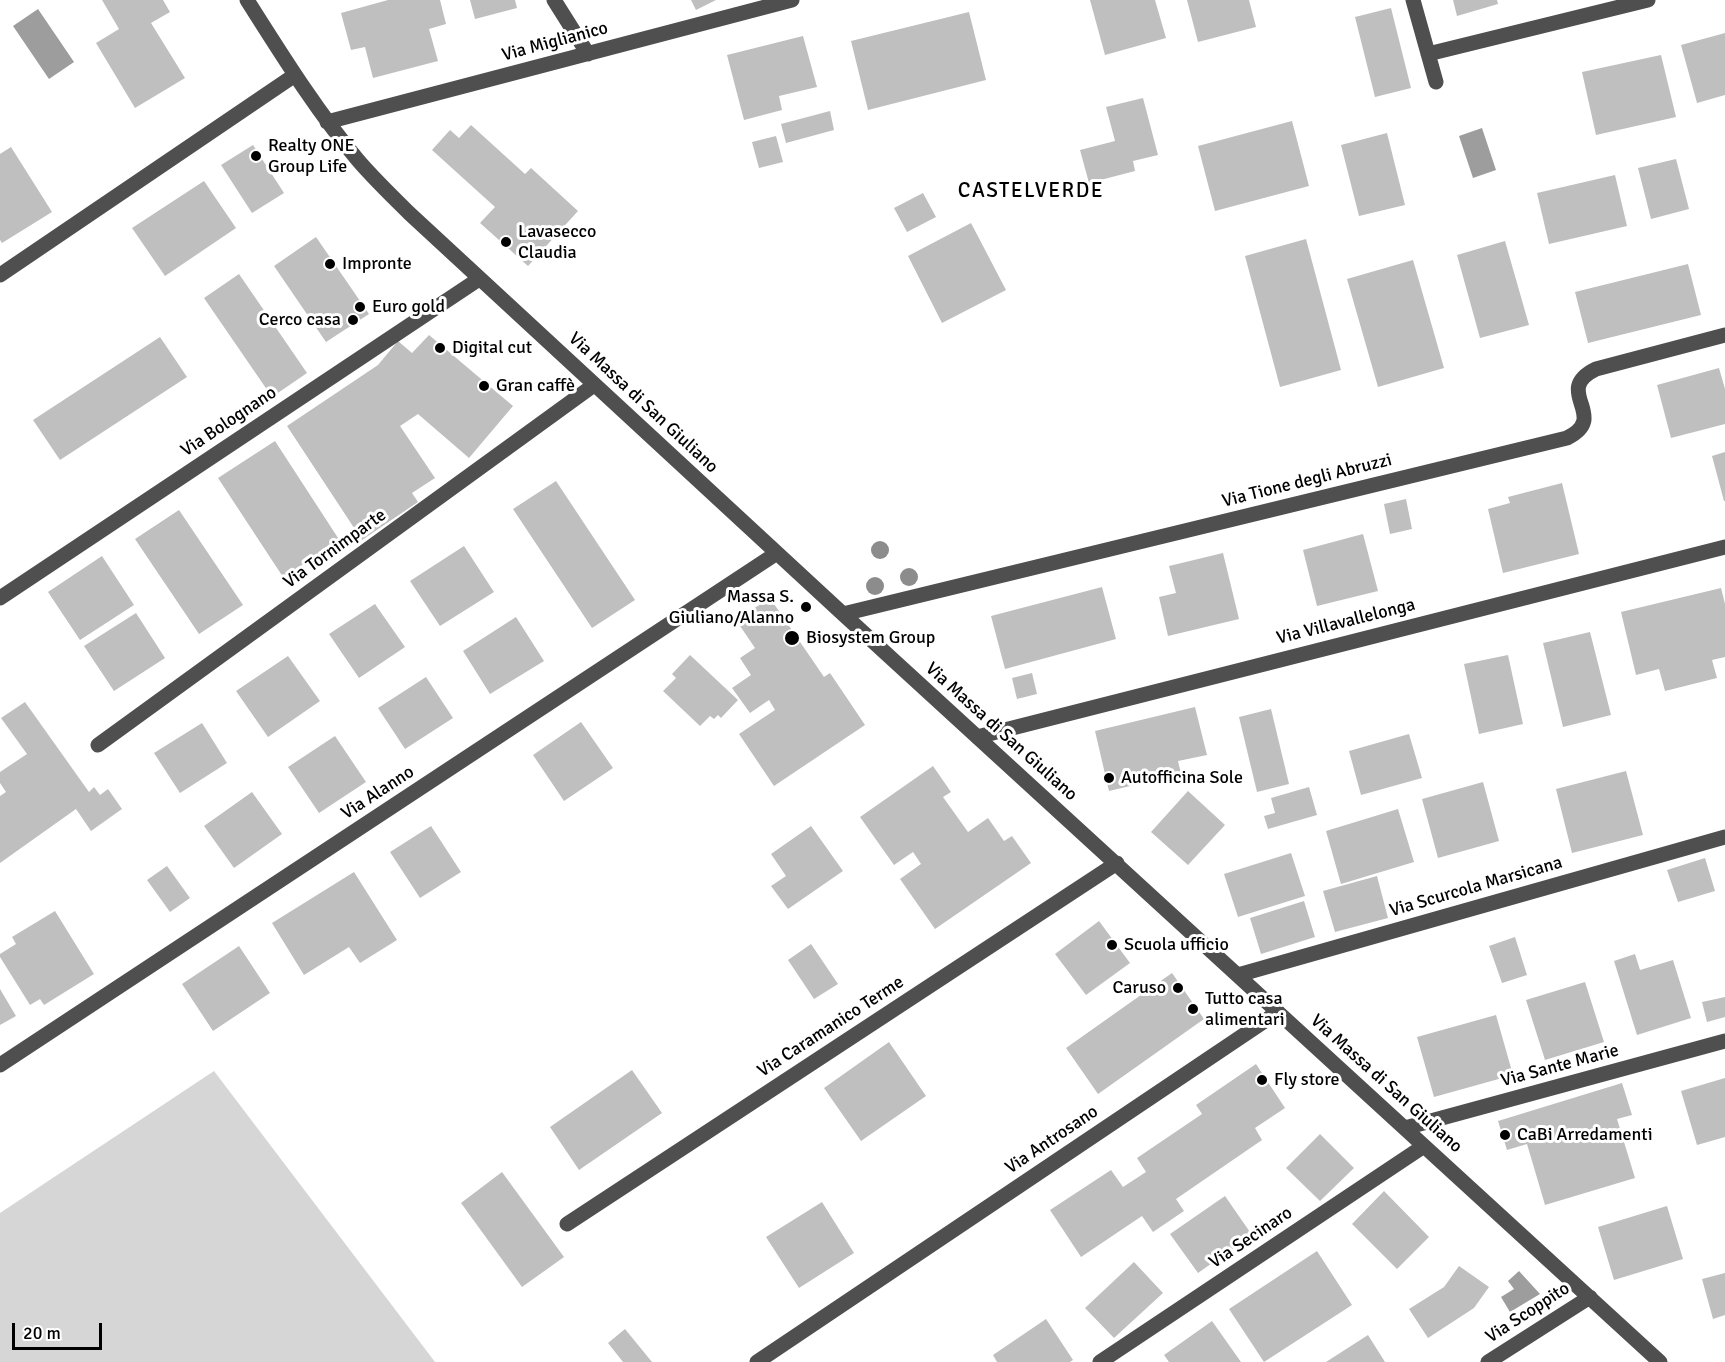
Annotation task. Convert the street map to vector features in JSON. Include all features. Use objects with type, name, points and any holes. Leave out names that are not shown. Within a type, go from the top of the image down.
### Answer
[{"type":"street","name":"Via Massa di San Giuliano","points":[[247,0],[327,122],[374,178],[409,213],[1660,1362]]},
{"type":"street","points":[[554,0],[588,54]]},
{"type":"street","name":"Via Miglianico","points":[[327,122],[792,0]]},
{"type":"street","points":[[1413,0],[1436,82]]},
{"type":"street","points":[[1428,54],[1648,0]]},
{"type":"street","points":[[0,275],[295,75]]},
{"type":"street","name":"Via Bolognano","points":[[0,598],[479,279]]},
{"type":"street","name":"Via Tione degli Abruzzi","points":[[843,614],[1567,438],[1576,433],[1584,423],[1578,389],[1578,383],[1582,377],[1596,369],[1725,335]]},
{"type":"street","name":"Via Tornimparte","points":[[98,745],[594,385]]},
{"type":"street","name":"Via Villavallelonga","points":[[977,736],[1725,547]]},
{"type":"street","name":"Via Alanno","points":[[0,1065],[777,553]]},
{"type":"street","name":"Via Scurcola Marsicana","points":[[1238,975],[1725,837]]},
{"type":"street","name":"Via Caramanico Terme","points":[[567,1224],[1116,863]]},
{"type":"street","name":"Via Antrosano","points":[[758,1362],[1278,1012]]},
{"type":"street","name":"Via Sante Marie","points":[[1405,1128],[1725,1041]]},
{"type":"street","name":"Via Secinaro","points":[[1100,1362],[1424,1146]]},
{"type":"street","name":"Via Scoppito","points":[[1488,1362],[1590,1297]]},
{"type":"shaded area","points":[[38,9],[74,62],[49,79],[13,26]]},
{"type":"shaded area","points":[[1482,128],[1496,170],[1473,178],[1459,136]]},
{"type":"shaded area","points":[[214,1071],[435,1362],[0,1362],[0,1213]]},
{"type":"shaded area","points":[[1519,1271],[1540,1294],[1510,1312],[1501,1297],[1514,1289],[1508,1281]]},
{"type":"building","points":[[102,0],[163,0],[170,12],[151,23],[185,78],[135,108],[96,43],[119,29]]},
{"type":"building","points":[[388,0],[440,0],[446,24],[429,29],[438,61],[373,78],[365,47],[351,50],[341,13]]},
{"type":"building","points":[[470,0],[515,0],[517,8],[475,19]]},
{"type":"building","points":[[691,0],[716,0],[696,10]]},
{"type":"building","points":[[1090,0],[1155,0],[1166,38],[1105,55]]},
{"type":"building","points":[[1187,0],[1249,0],[1256,27],[1198,42]]},
{"type":"building","points":[[1453,0],[1497,0],[1498,4],[1457,16]]},
{"type":"building","points":[[1391,8],[1411,88],[1375,97],[1355,17]]},
{"type":"building","points":[[969,12],[986,80],[868,110],[851,41]]},
{"type":"building","points":[[1725,33],[1725,95],[1697,103],[1681,45]]},
{"type":"building","points":[[803,36],[817,87],[779,96],[782,110],[744,120],[727,55]]},
{"type":"building","points":[[1661,55],[1676,117],[1596,135],[1582,72]]},
{"type":"building","points":[[1143,98],[1158,155],[1133,161],[1135,171],[1089,183],[1080,150],[1115,141],[1106,107]]},
{"type":"building","points":[[830,111],[834,130],[786,143],[781,124]]},
{"type":"building","points":[[1292,121],[1309,186],[1215,211],[1198,146]]},
{"type":"building","points":[[471,125],[525,174],[531,168],[578,211],[528,266],[480,223],[495,207],[432,150],[450,130],[459,138]]},
{"type":"building","points":[[1387,133],[1405,205],[1359,216],[1341,145]]},
{"type":"building","points":[[776,136],[783,162],[759,168],[752,142]]},
{"type":"building","points":[[253,145],[284,193],[252,213],[221,165]]},
{"type":"building","points":[[11,147],[52,212],[2,243],[0,240],[0,154]]},
{"type":"building","points":[[1676,159],[1689,209],[1651,219],[1638,168]]},
{"type":"building","points":[[1615,175],[1627,226],[1549,244],[1537,193]]},
{"type":"building","points":[[204,181],[236,228],[165,276],[132,228]]},
{"type":"building","points":[[923,193],[936,217],[907,232],[894,208]]},
{"type":"building","points":[[971,223],[1006,290],[942,323],[908,256]]},
{"type":"building","points":[[316,237],[369,314],[326,342],[274,266]]},
{"type":"building","points":[[1306,239],[1341,370],[1280,387],[1245,256]]},
{"type":"building","points":[[1505,241],[1529,325],[1480,338],[1457,255]]},
{"type":"building","points":[[1413,260],[1444,368],[1378,387],[1347,279]]},
{"type":"building","points":[[1688,264],[1701,315],[1588,343],[1575,292]]},
{"type":"building","points":[[239,274],[307,373],[272,397],[204,298]]},
{"type":"building","points":[[429,335],[513,406],[469,458],[418,414],[400,426],[435,478],[412,493],[418,502],[362,540],[287,426],[378,365],[398,341],[412,353]]},
{"type":"building","points":[[160,337],[187,377],[60,460],[33,420]]},
{"type":"building","points":[[1719,368],[1725,389],[1725,424],[1671,438],[1657,385]]},
{"type":"building","points":[[275,441],[340,541],[283,577],[218,478]]},
{"type":"building","points":[[1725,452],[1725,501],[1724,501],[1712,456]]},
{"type":"building","points":[[556,481],[635,600],[592,628],[513,509]]},
{"type":"building","points":[[1562,483],[1579,554],[1503,573],[1488,509],[1510,503],[1508,497]]},
{"type":"building","points":[[1406,499],[1412,529],[1390,534],[1384,504]]},
{"type":"building","points":[[179,510],[243,605],[199,634],[135,539]]},
{"type":"building","points":[[1363,534],[1378,591],[1317,606],[1303,550]]},
{"type":"building","points":[[464,546],[494,592],[440,626],[410,581]]},
{"type":"building","points":[[1223,553],[1239,619],[1168,636],[1159,597],[1176,593],[1169,566]]},
{"type":"building","points":[[102,556],[134,605],[80,640],[48,592]]},
{"type":"building","points":[[1102,587],[1116,639],[1005,669],[991,616]]},
{"type":"building","points":[[1721,588],[1725,604],[1725,657],[1712,660],[1717,678],[1665,691],[1659,669],[1636,675],[1621,612]]},
{"type":"building","points":[[770,598],[824,677],[830,673],[865,725],[774,786],[739,734],[775,710],[769,700],[750,713],[732,688],[751,675],[740,658],[755,648],[736,620]]},
{"type":"building","points":[[375,604],[405,647],[359,678],[329,634]]},
{"type":"building","points":[[136,613],[165,658],[114,691],[84,646]]},
{"type":"building","points":[[516,617],[544,661],[490,694],[463,651]]},
{"type":"building","points":[[1590,632],[1611,715],[1563,727],[1543,643]]},
{"type":"building","points":[[690,655],[738,700],[721,718],[718,715],[714,719],[710,716],[700,726],[663,691],[676,678],[672,674]]},
{"type":"building","points":[[1508,655],[1523,724],[1479,734],[1464,664]]},
{"type":"building","points":[[288,656],[320,701],[268,737],[236,691]]},
{"type":"building","points":[[1032,673],[1037,694],[1017,699],[1012,678]]},
{"type":"building","points":[[426,677],[453,718],[405,749],[378,708]]},
{"type":"building","points":[[25,702],[89,792],[94,787],[100,795],[108,789],[122,809],[91,831],[76,809],[0,863],[0,796],[6,792],[0,783],[0,772],[27,754],[1,718]]},
{"type":"building","points":[[1195,707],[1207,755],[1178,761],[1181,774],[1109,791],[1095,731]]},
{"type":"building","points":[[1271,709],[1289,784],[1257,792],[1239,717]]},
{"type":"building","points":[[581,722],[613,768],[564,801],[533,755]]},
{"type":"building","points":[[202,723],[227,763],[180,793],[154,753]]},
{"type":"building","points":[[1409,734],[1422,778],[1361,795],[1349,751]]},
{"type":"building","points":[[335,736],[366,782],[319,813],[288,767]]},
{"type":"building","points":[[933,766],[951,792],[943,797],[968,832],[988,818],[1004,841],[1012,836],[1031,863],[935,929],[900,879],[921,864],[913,852],[894,865],[860,817]]},
{"type":"building","points":[[1626,771],[1643,835],[1572,853],[1556,789]]},
{"type":"building","points":[[1483,782],[1499,841],[1438,858],[1422,799]]},
{"type":"building","points":[[1309,787],[1317,815],[1268,829],[1264,816],[1275,813],[1271,798]]},
{"type":"building","points":[[1188,791],[1225,825],[1188,865],[1151,832]]},
{"type":"building","points":[[252,792],[282,834],[234,868],[204,826]]},
{"type":"building","points":[[1398,809],[1414,862],[1341,884],[1326,831]]},
{"type":"building","points":[[431,826],[461,872],[420,898],[390,852]]},
{"type":"building","points":[[811,826],[843,871],[788,909],[771,886],[786,876],[771,854]]},
{"type":"building","points":[[1291,853],[1305,896],[1238,917],[1224,874]]},
{"type":"building","points":[[1705,858],[1715,891],[1678,902],[1667,870]]},
{"type":"building","points":[[167,866],[190,898],[170,912],[147,880]]},
{"type":"building","points":[[354,872],[397,940],[360,963],[349,947],[304,975],[272,923]]},
{"type":"building","points":[[1377,876],[1388,918],[1335,932],[1323,891]]},
{"type":"building","points":[[1304,901],[1315,937],[1261,954],[1250,918]]},
{"type":"building","points":[[55,911],[94,974],[44,1005],[40,999],[30,1005],[0,954],[16,944],[12,937]]},
{"type":"building","points":[[1099,921],[1130,963],[1086,995],[1055,954]]},
{"type":"building","points":[[1515,937],[1527,975],[1502,983],[1489,946]]},
{"type":"building","points":[[811,944],[838,984],[814,999],[788,960]]},
{"type":"building","points":[[239,946],[270,993],[213,1031],[182,984]]},
{"type":"building","points":[[1635,954],[1640,970],[1673,960],[1691,1018],[1637,1035],[1614,961]]},
{"type":"building","points":[[1172,973],[1204,1019],[1098,1094],[1066,1048]]},
{"type":"building","points":[[1585,982],[1604,1042],[1545,1060],[1526,1000]]},
{"type":"building","points":[[0,989],[16,1016],[0,1025]]},
{"type":"building","points":[[1725,997],[1725,1017],[1707,1022],[1702,1002]]},
{"type":"building","points":[[1496,1015],[1513,1075],[1434,1097],[1417,1037]]},
{"type":"building","points":[[889,1042],[926,1096],[861,1141],[824,1088]]},
{"type":"building","points":[[1256,1064],[1285,1108],[1255,1128],[1262,1140],[1176,1199],[1184,1211],[1153,1232],[1142,1216],[1081,1257],[1050,1210],[1111,1170],[1123,1187],[1146,1172],[1137,1158],[1202,1114],[1196,1105]]},
{"type":"building","points":[[632,1070],[662,1113],[579,1170],[550,1127]]},
{"type":"building","points":[[1725,1078],[1725,1137],[1697,1145],[1681,1091]]},
{"type":"building","points":[[1622,1083],[1632,1115],[1617,1119],[1635,1178],[1545,1205],[1527,1144],[1507,1150],[1498,1121]]},
{"type":"building","points":[[1320,1134],[1354,1168],[1320,1201],[1286,1168]]},
{"type":"building","points":[[502,1172],[564,1257],[522,1287],[461,1203]]},
{"type":"building","points":[[1384,1191],[1429,1237],[1397,1269],[1352,1224]]},
{"type":"building","points":[[1225,1196],[1252,1235],[1198,1273],[1170,1234]]},
{"type":"building","points":[[822,1202],[854,1253],[799,1288],[766,1237]]},
{"type":"building","points":[[1667,1206],[1683,1259],[1614,1280],[1598,1227]]},
{"type":"building","points":[[1317,1251],[1352,1305],[1264,1362],[1229,1309]]},
{"type":"building","points":[[1134,1262],[1163,1293],[1114,1338],[1085,1308]]},
{"type":"building","points":[[1459,1266],[1489,1287],[1474,1308],[1428,1338],[1409,1309],[1444,1287]]},
{"type":"building","points":[[1725,1273],[1725,1315],[1713,1319],[1702,1279]]},
{"type":"building","points":[[1046,1319],[1073,1360],[1070,1362],[997,1362],[993,1355]]},
{"type":"building","points":[[1212,1321],[1241,1362],[1169,1362],[1164,1355]]},
{"type":"building","points":[[625,1329],[652,1362],[623,1362],[608,1343]]},
{"type":"building","points":[[1368,1335],[1385,1362],[1326,1362]]},
{"type":"place","name":"Realty ONE Group Life","points":[[256,156]]},
{"type":"place","name":"Lavasecco Claudia","points":[[506,242]]},
{"type":"place","name":"Impronte","points":[[330,264]]},
{"type":"place","name":"Euro gold","points":[[360,307]]},
{"type":"place","name":"Cerco casa","points":[[353,320]]},
{"type":"place","name":"Digital cut","points":[[440,348]]},
{"type":"place","name":"Gran caffè","points":[[484,386]]},
{"type":"place","name":"Massa S. Giuliano/Alanno","points":[[806,607]]},
{"type":"place","name":"Biosystem Group","points":[[792,638]]},
{"type":"place","name":"Autofficina Sole","points":[[1109,778]]},
{"type":"place","name":"Scuola ufficio","points":[[1112,945]]},
{"type":"place","name":"Caruso","points":[[1178,988]]},
{"type":"place","name":"Tutto casa alimentari","points":[[1193,1009]]},
{"type":"place","name":"Fly store","points":[[1262,1080]]},
{"type":"place","name":"CaBi Arredamenti","points":[[1505,1135]]},
{"type":"district","name":"CASTELVERDE","points":[[1031,191]]}]
